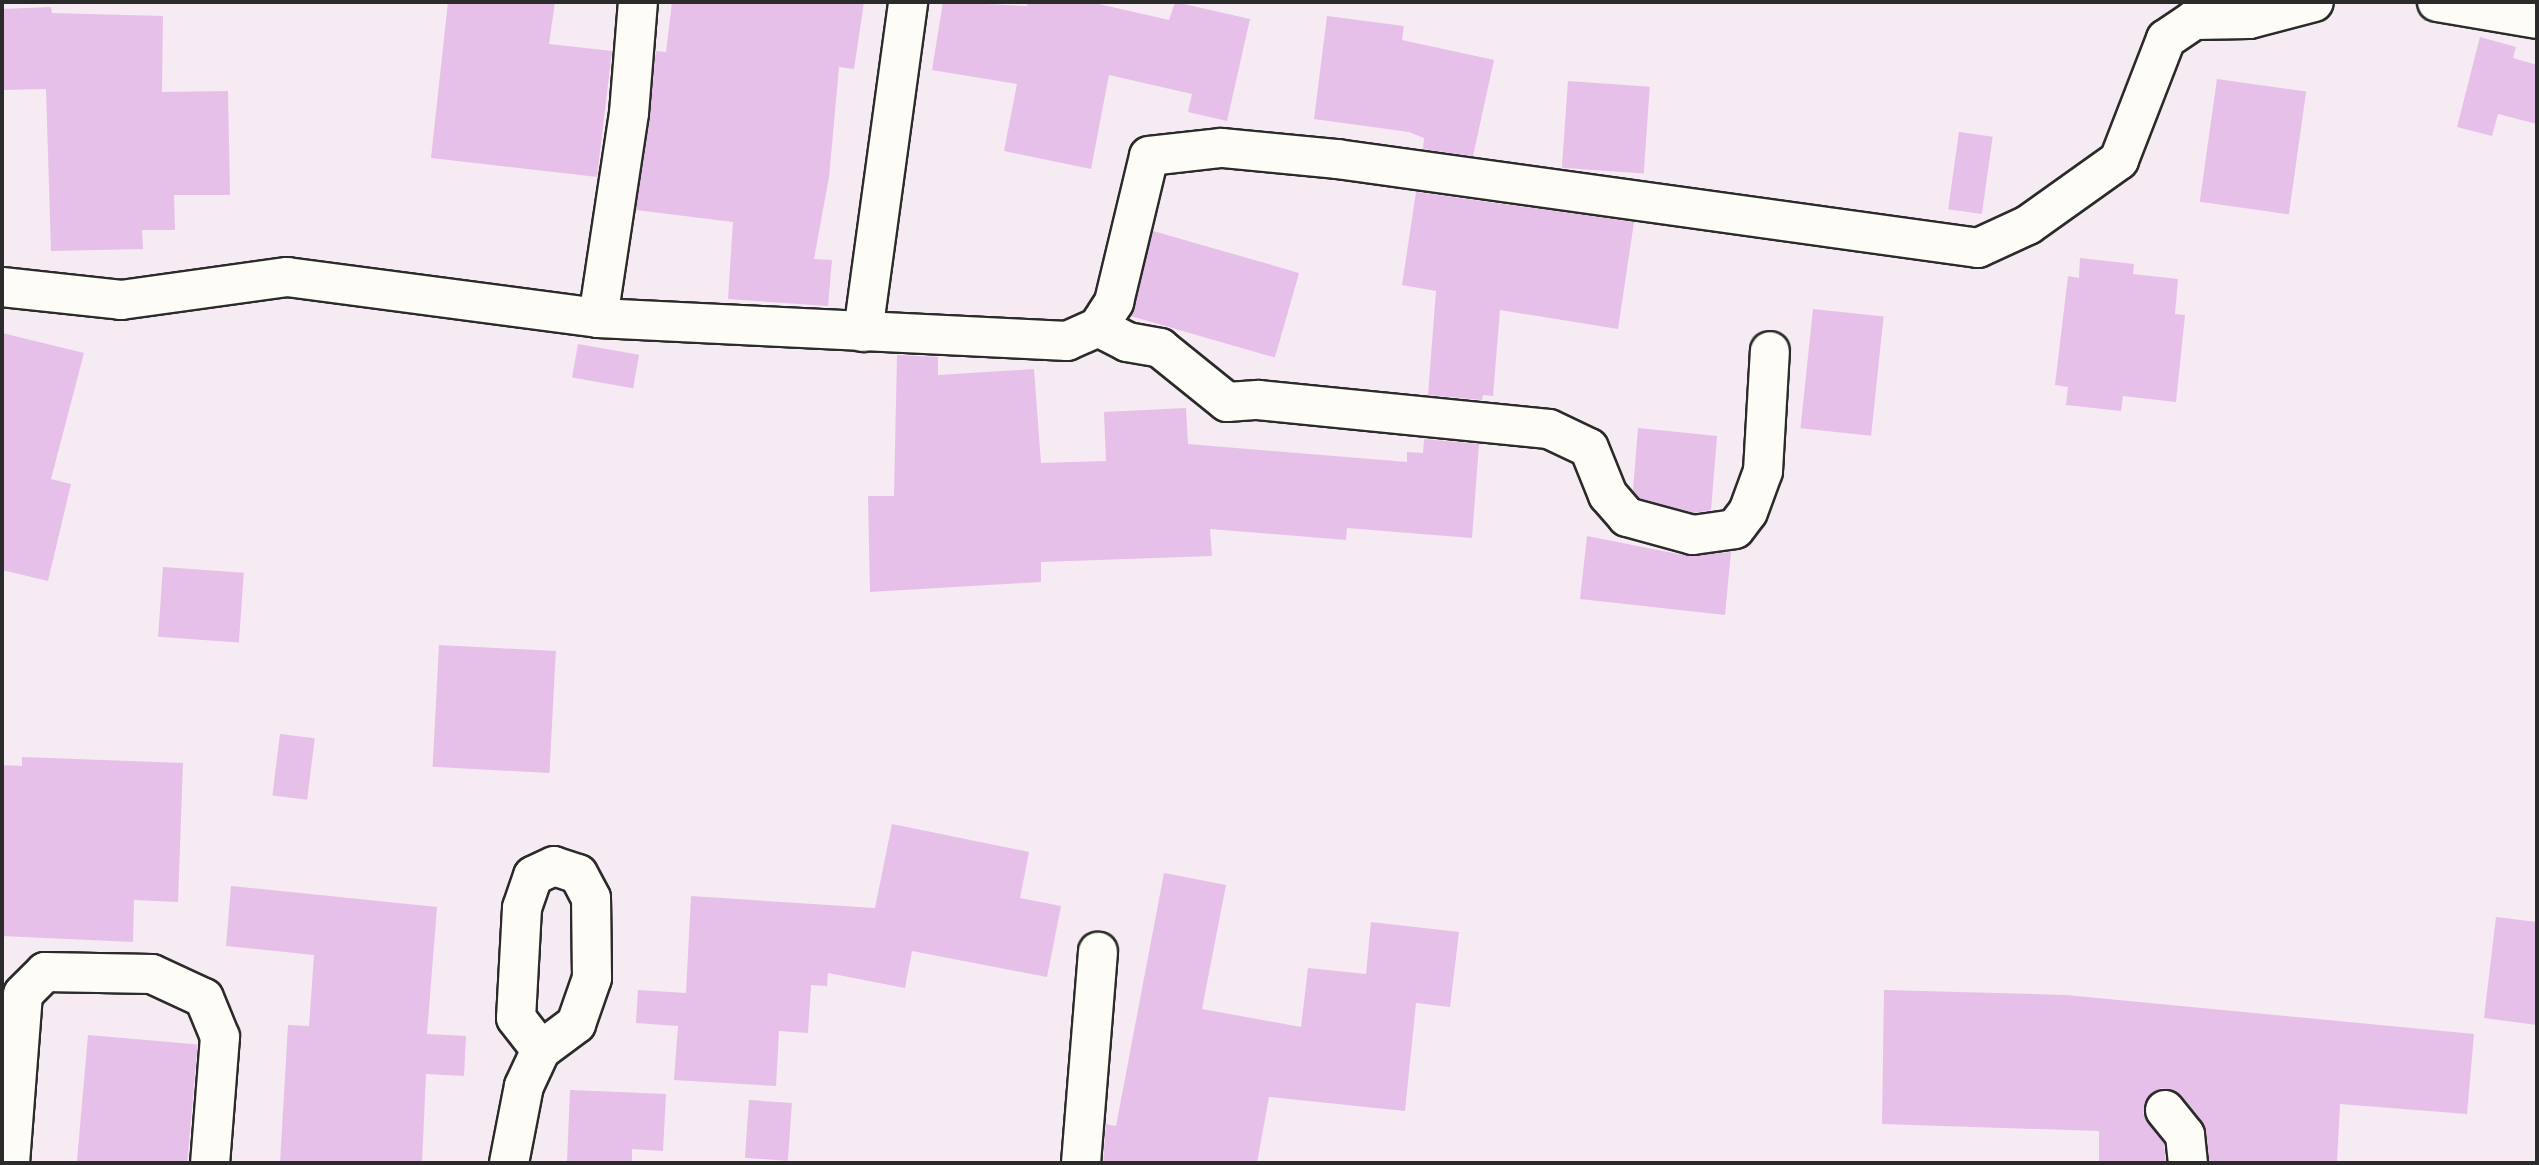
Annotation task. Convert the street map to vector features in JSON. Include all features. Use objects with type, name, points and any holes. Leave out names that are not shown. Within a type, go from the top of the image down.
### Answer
[{"type":"street","points":[[598,318],[629,113],[638,2]]},
{"type":"street","points":[[863,331],[908,2]]},
{"type":"street","points":[[2,287],[121,300],[287,278],[598,318],[1067,341],[1098,327],[1114,302],[1149,156],[1222,148],[1337,159],[1978,248],[2028,225],[2119,160],[2166,40],[2194,20],[2249,19],[2314,2]]},
{"type":"street","points":[[2437,2],[2537,19]]},
{"type":"street","points":[[1098,327],[1127,342],[1160,348],[1227,402],[1258,400],[1549,429],[1588,448],[1608,495],[1627,517],[1693,535],[1735,529],[1748,512],[1763,471],[1770,351]]},
{"type":"street","points":[[1081,1163],[1098,952]]},
{"type":"street","points":[[10,1163],[23,994],[45,972],[152,974],[204,998],[220,1037],[210,1163]]},
{"type":"street","points":[[509,1163],[524,1086],[541,1050]]},
{"type":"street","points":[[2165,1110],[2185,1135],[2188,1163]]},
{"type":"building","points":[[448,2],[555,2],[549,44],[612,51],[597,177],[431,158]]},
{"type":"building","points":[[672,2],[864,2],[854,69],[839,67],[829,177],[814,259],[832,260],[828,306],[728,299],[733,222],[636,210],[656,51],[666,52]]},
{"type":"building","points":[[943,2],[1027,6],[1028,2],[1090,2],[1169,20],[1175,2],[1250,19],[1227,121],[1188,112],[1192,94],[1109,75],[1091,169],[1004,151],[1017,84],[932,70]]},
{"type":"building","points":[[51,7],[52,13],[163,16],[162,92],[228,91],[230,195],[174,195],[175,230],[142,230],[143,249],[51,251],[46,89],[2,90],[2,9]]},
{"type":"building","points":[[1327,16],[1404,26],[1402,40],[1494,60],[1473,156],[1423,149],[1424,138],[1409,132],[1314,119]]},
{"type":"building","points":[[2480,37],[2516,47],[2513,58],[2537,65],[2537,124],[2498,114],[2492,136],[2457,127]]},
{"type":"building","points":[[2217,79],[2306,92],[2289,214],[2200,202]]},
{"type":"building","points":[[1568,81],[1650,87],[1644,174],[1562,168]]},
{"type":"building","points":[[1959,132],[1993,137],[1982,214],[1948,209]]},
{"type":"building","points":[[1416,192],[1634,222],[1618,329],[1500,310],[1493,396],[1483,395],[1482,400],[1428,395],[1436,291],[1402,285]]},
{"type":"building","points":[[1153,231],[1299,273],[1275,357],[1129,316]]},
{"type":"building","points":[[2080,258],[2134,264],[2133,274],[2178,279],[2175,314],[2185,315],[2176,402],[2123,396],[2121,411],[2066,405],[2068,387],[2055,385],[2068,276],[2079,278]]},
{"type":"building","points":[[1813,309],[1884,316],[1871,436],[1800,428]]},
{"type":"building","points":[[2,333],[84,353],[51,479],[71,484],[48,581],[2,570]]},
{"type":"building","points":[[578,344],[639,355],[633,388],[572,377]]},
{"type":"building","points":[[897,355],[938,357],[938,375],[1034,369],[1041,463],[1106,461],[1104,412],[1186,408],[1188,444],[1407,462],[1407,452],[1423,453],[1424,439],[1479,444],[1472,538],[1347,528],[1346,540],[1210,529],[1212,556],[1041,562],[1041,582],[870,592],[868,496],[894,496]]},
{"type":"building","points":[[1638,428],[1717,436],[1711,510],[1694,513],[1639,498],[1633,490]]},
{"type":"building","points":[[1587,536],[1688,556],[1731,552],[1725,615],[1580,599]]},
{"type":"building","points":[[163,567],[244,573],[239,642],[158,637]]},
{"type":"building","points":[[439,645],[556,651],[549,773],[433,767]]},
{"type":"building","points":[[280,734],[315,738],[307,800],[272,796]]},
{"type":"building","points":[[22,757],[183,763],[178,902],[134,900],[133,942],[2,936],[2,765],[22,766]]},
{"type":"building","points":[[892,824],[1029,852],[1020,898],[1061,906],[1047,977],[912,951],[905,988],[828,973],[827,986],[811,985],[808,1033],[779,1031],[776,1086],[674,1080],[678,1026],[636,1023],[638,990],[686,993],[691,896],[875,908]]},
{"type":"building","points":[[1164,873],[1226,885],[1202,1009],[1301,1027],[1308,968],[1366,974],[1371,922],[1459,932],[1450,1007],[1416,1003],[1405,1111],[1269,1097],[1257,1163],[1103,1163],[1106,1124],[1116,1126]]},
{"type":"building","points":[[231,886],[437,907],[427,1034],[466,1036],[464,1076],[426,1074],[422,1163],[280,1163],[288,1025],[309,1026],[314,955],[226,946]]},
{"type":"building","points":[[2496,917],[2537,922],[2537,1025],[2484,1018]]},
{"type":"building","points":[[1884,990],[2066,995],[2474,1034],[2467,1114],[2340,1104],[2337,1163],[2209,1163],[2202,1121],[2182,1096],[2162,1088],[2151,1093],[2143,1113],[2164,1144],[2166,1163],[2099,1163],[2099,1131],[1882,1124]]},
{"type":"building","points":[[88,1035],[198,1045],[187,1163],[77,1163]]},
{"type":"building","points":[[570,1090],[666,1094],[663,1151],[632,1149],[632,1163],[567,1163]]},
{"type":"building","points":[[749,1100],[792,1103],[788,1161],[745,1158]]}]
